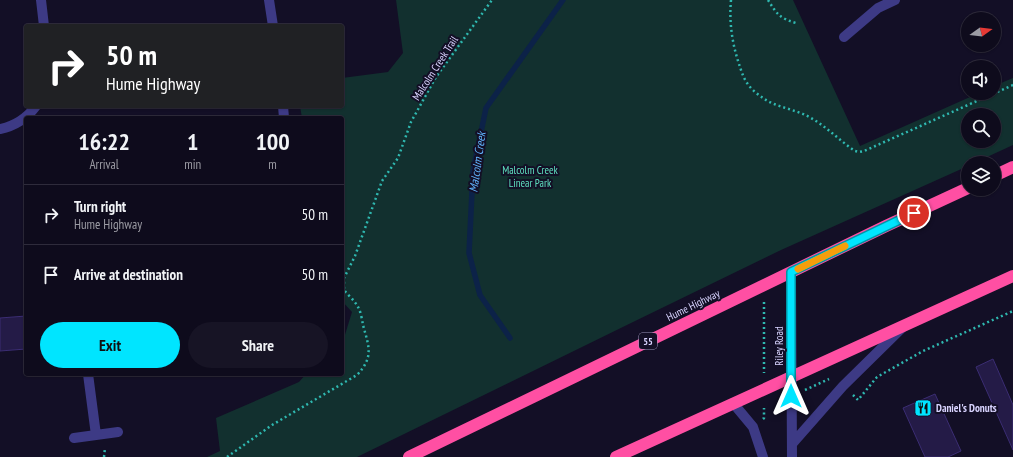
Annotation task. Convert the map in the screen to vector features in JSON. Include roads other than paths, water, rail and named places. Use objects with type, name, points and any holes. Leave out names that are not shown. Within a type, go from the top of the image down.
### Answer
[{"type":"highway","points":[[1001,173],[1013,167]]},
{"type":"highway","name":"Hume Highway","points":[[409,457],[886,226],[961,191]]},
{"type":"highway","points":[[616,457],[1013,276]]},
{"type":"street","points":[[41,0],[44,24]]},
{"type":"street","points":[[269,0],[273,24]]},
{"type":"street","points":[[844,37],[878,8],[895,0]]},
{"type":"street","points":[[0,129],[10,127],[24,119]]},
{"type":"street","name":"Riley Road","points":[[791,272],[792,457]]},
{"type":"street","points":[[792,444],[844,386],[905,325]]},
{"type":"street","points":[[88,376],[96,435]]},
{"type":"street","points":[[733,404],[753,427],[763,457]]},
{"type":"street","points":[[74,438],[118,432]]},
{"type":"waterway","name":"Malcolm Creek","points":[[510,338],[480,295],[469,253],[473,171],[486,108],[563,0]]},
{"type":"place","name":"Daniel's Donuts","points":[[923,408]]},
{"type":"park label","name":"Malcolm Creek Linear Park","points":[[530,176]]}]
